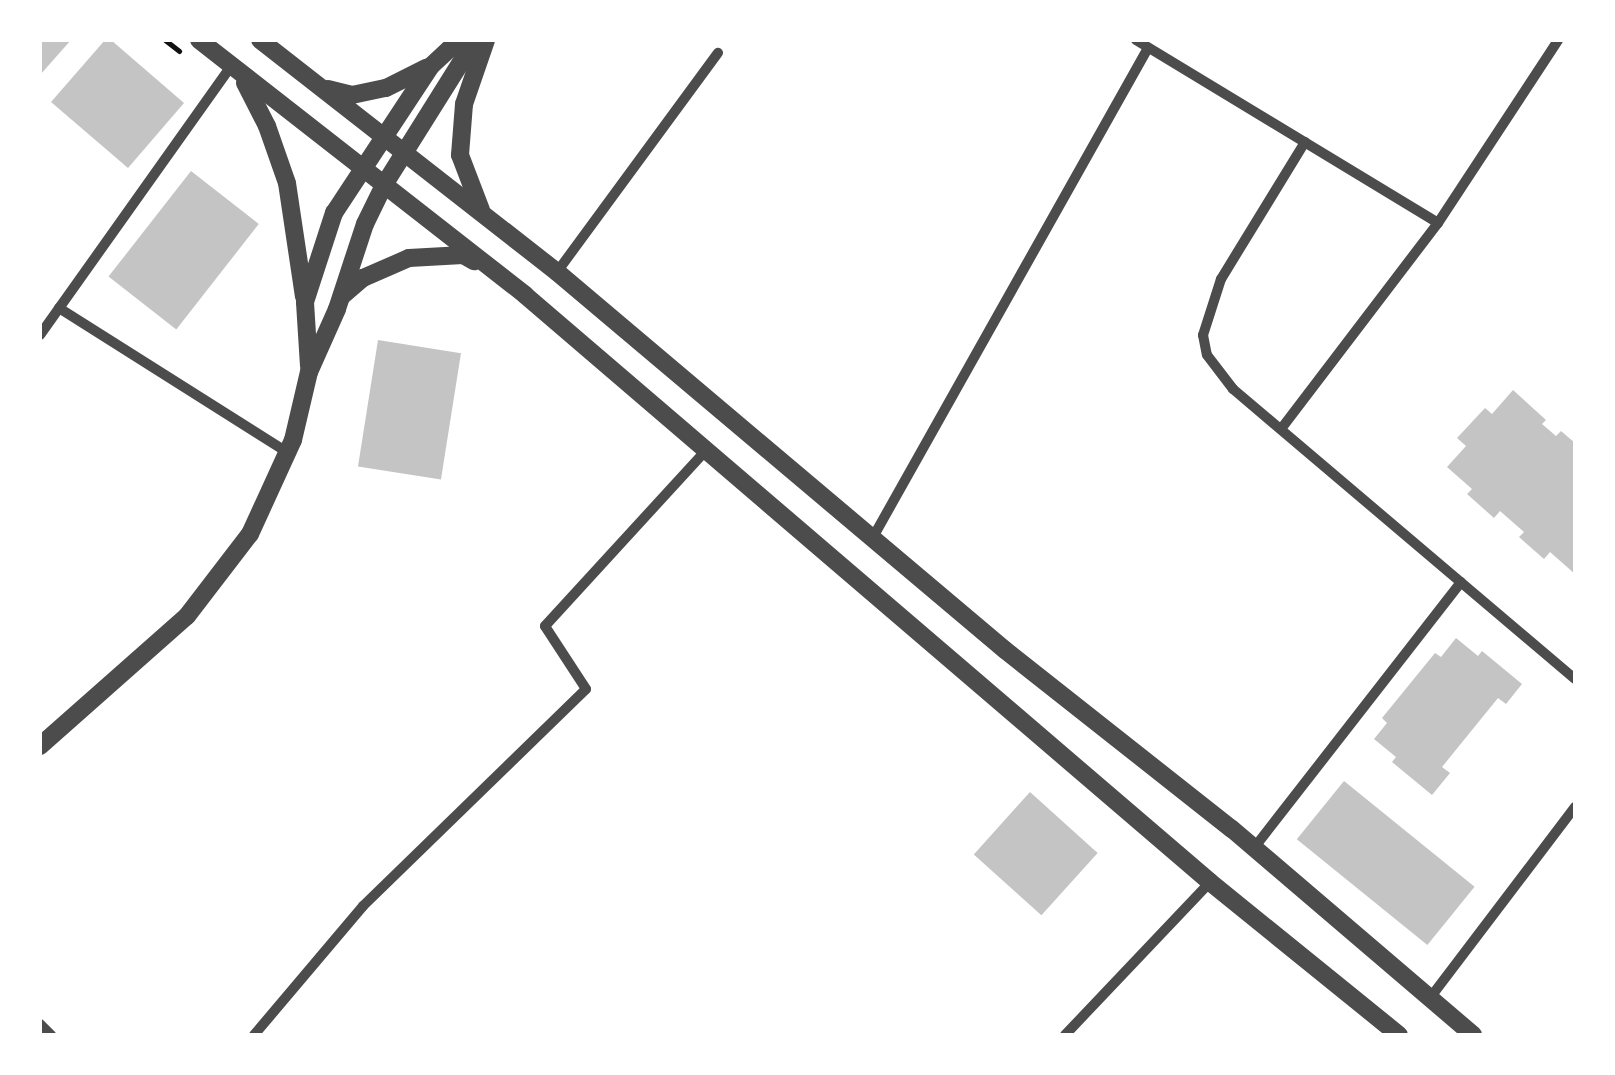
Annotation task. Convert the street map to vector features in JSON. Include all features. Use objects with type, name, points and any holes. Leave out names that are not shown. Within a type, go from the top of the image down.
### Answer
[{"type":"street","points":[[199,40],[498,274],[708,448],[1210,882],[1399,1035]]},
{"type":"street","points":[[260,40],[557,272],[872,539],[1254,848],[1473,1035]]},
{"type":"street","points":[[305,302],[334,212],[360,167],[431,66],[458,40]]},
{"type":"street","points":[[40,746],[208,593],[250,534],[288,453],[309,372],[342,296],[365,224],[384,185],[475,40]]},
{"type":"street","points":[[484,215],[468,184],[460,155],[464,104],[486,40]]},
{"type":"street","points":[[1136,40],[1438,223]]},
{"type":"street","points":[[1281,429],[1438,223],[1558,40]]},
{"type":"street","points":[[872,539],[1148,48]]},
{"type":"street","points":[[557,272],[718,54]]},
{"type":"street","points":[[319,87],[352,94],[386,88],[431,66]]},
{"type":"street","points":[[235,70],[266,126],[287,184],[305,302],[309,372]]},
{"type":"street","points":[[40,335],[235,70]]},
{"type":"street","points":[[1305,142],[1221,279],[1202,335],[1206,354],[1233,388],[1575,679]]},
{"type":"street","points":[[342,296],[363,278],[410,258],[463,255],[498,274]]},
{"type":"street","points":[[59,308],[288,453]]},
{"type":"street","points":[[254,1035],[363,906],[586,689],[546,626],[708,448]]},
{"type":"street","points":[[1254,848],[1461,582]]},
{"type":"street","points":[[1430,998],[1575,807]]},
{"type":"street","points":[[1065,1035],[1210,882]]},
{"type":"street","points":[[40,1024],[51,1035]]},
{"type":"building","points":[[40,40],[71,40],[40,75]]},
{"type":"building","points":[[105,40],[111,40],[184,103],[128,168],[51,102]]},
{"type":"building","points":[[191,171],[259,224],[176,330],[109,277]]},
{"type":"building","points":[[378,340],[461,353],[441,480],[358,466]]},
{"type":"building","points":[[1513,390],[1546,420],[1542,424],[1556,436],[1561,431],[1575,443],[1575,574],[1550,552],[1544,559],[1519,537],[1524,532],[1500,511],[1494,518],[1467,494],[1472,489],[1447,467],[1466,446],[1457,438],[1485,408],[1492,414]]},
{"type":"building","points":[[1456,638],[1478,656],[1482,651],[1522,684],[1506,704],[1498,698],[1442,767],[1450,773],[1432,795],[1392,762],[1396,757],[1374,739],[1387,723],[1382,718],[1435,653],[1441,657]]},
{"type":"building","points":[[1344,781],[1475,887],[1427,945],[1297,839]]},
{"type":"building","points":[[1030,792],[1098,853],[1041,915],[974,854]]}]
